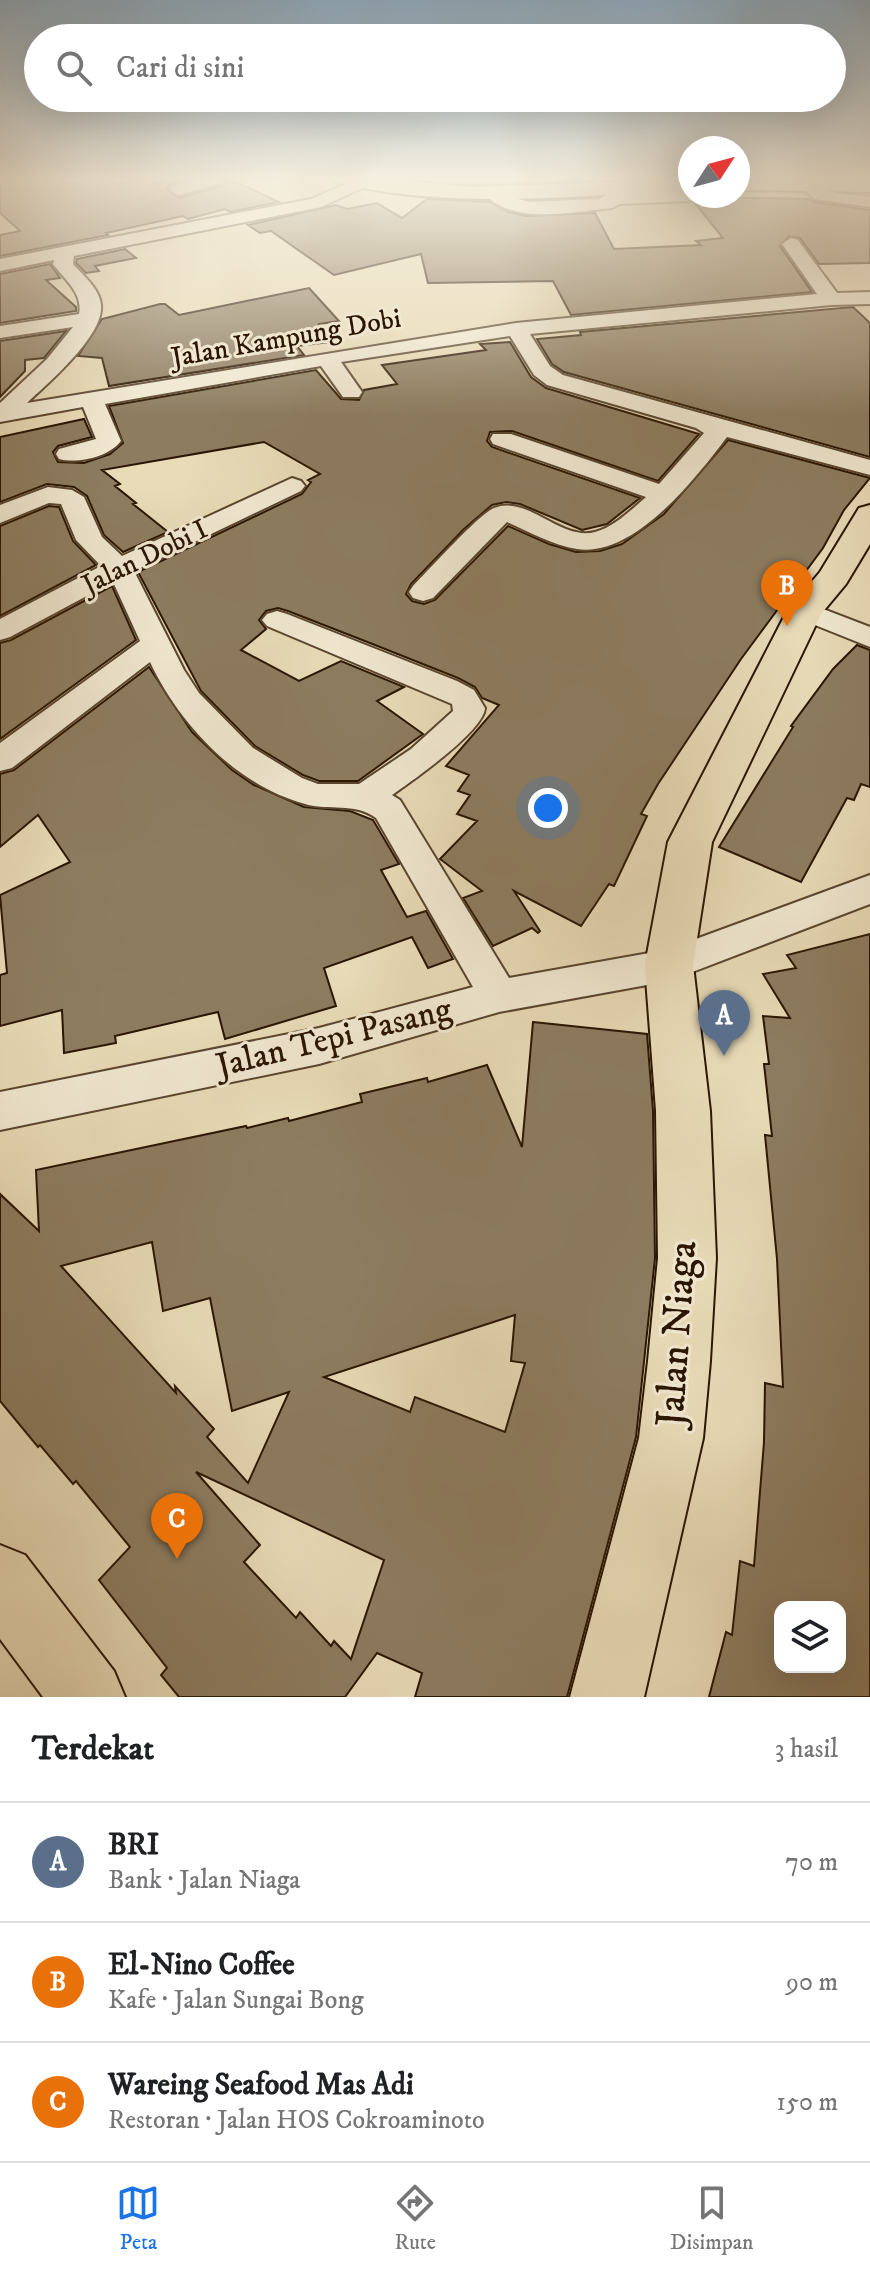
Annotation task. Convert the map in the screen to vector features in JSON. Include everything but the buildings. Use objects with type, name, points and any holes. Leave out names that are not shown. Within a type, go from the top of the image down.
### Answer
[{"type":"main road","name":"Jalan Niaga","points":[[607,1697],[671,1438],[679,1361],[687,1258],[683,1111],[669,965],[690,842],[805,611],[834,577],[870,515]]},
{"type":"main road","points":[[0,1580],[88,1697]]},
{"type":"street","points":[[0,265],[39,257]]},
{"type":"street","points":[[0,415],[74,343],[87,319],[91,306],[84,291],[63,264],[64,257]]},
{"type":"street","points":[[800,257],[831,299]]},
{"type":"street","points":[[814,279],[842,278]]},
{"type":"street","name":"Jalan Kampung Dobi","points":[[0,415],[327,358],[516,329],[831,299],[870,298]]},
{"type":"street","points":[[0,332],[87,319]]},
{"type":"street","points":[[516,329],[542,370],[555,380],[870,468]]},
{"type":"street","points":[[327,358],[351,392]]},
{"type":"street","points":[[68,454],[99,448],[109,441],[92,401]]},
{"type":"street","points":[[423,592],[500,514],[510,514],[580,541],[593,542],[644,514],[716,435],[713,426]]},
{"type":"street","points":[[502,439],[662,494]]},
{"type":"street","name":"Jalan Dobi I","points":[[0,631],[119,568],[292,486]]},
{"type":"street","points":[[0,515],[44,497],[64,495],[79,509],[90,540],[119,568],[176,685],[189,702],[232,747],[264,772],[309,794],[368,795],[388,809],[499,996]]},
{"type":"street","points":[[805,611],[870,638]]},
{"type":"street","points":[[277,620],[446,688],[463,696],[470,704],[469,714],[443,741],[368,795]]},
{"type":"street","points":[[0,760],[157,642]]},
{"type":"street","name":"Jalan Tepi Pasang","points":[[0,1111],[319,1046],[499,996],[669,965],[870,889]]},
{"type":"place","name":"El-Nino Coffee","points":[[787,626]]},
{"type":"place","name":"BRI","points":[[724,1056]]},
{"type":"place","name":"Wareing Seafood Mas Adi","points":[[177,1559]]}]
